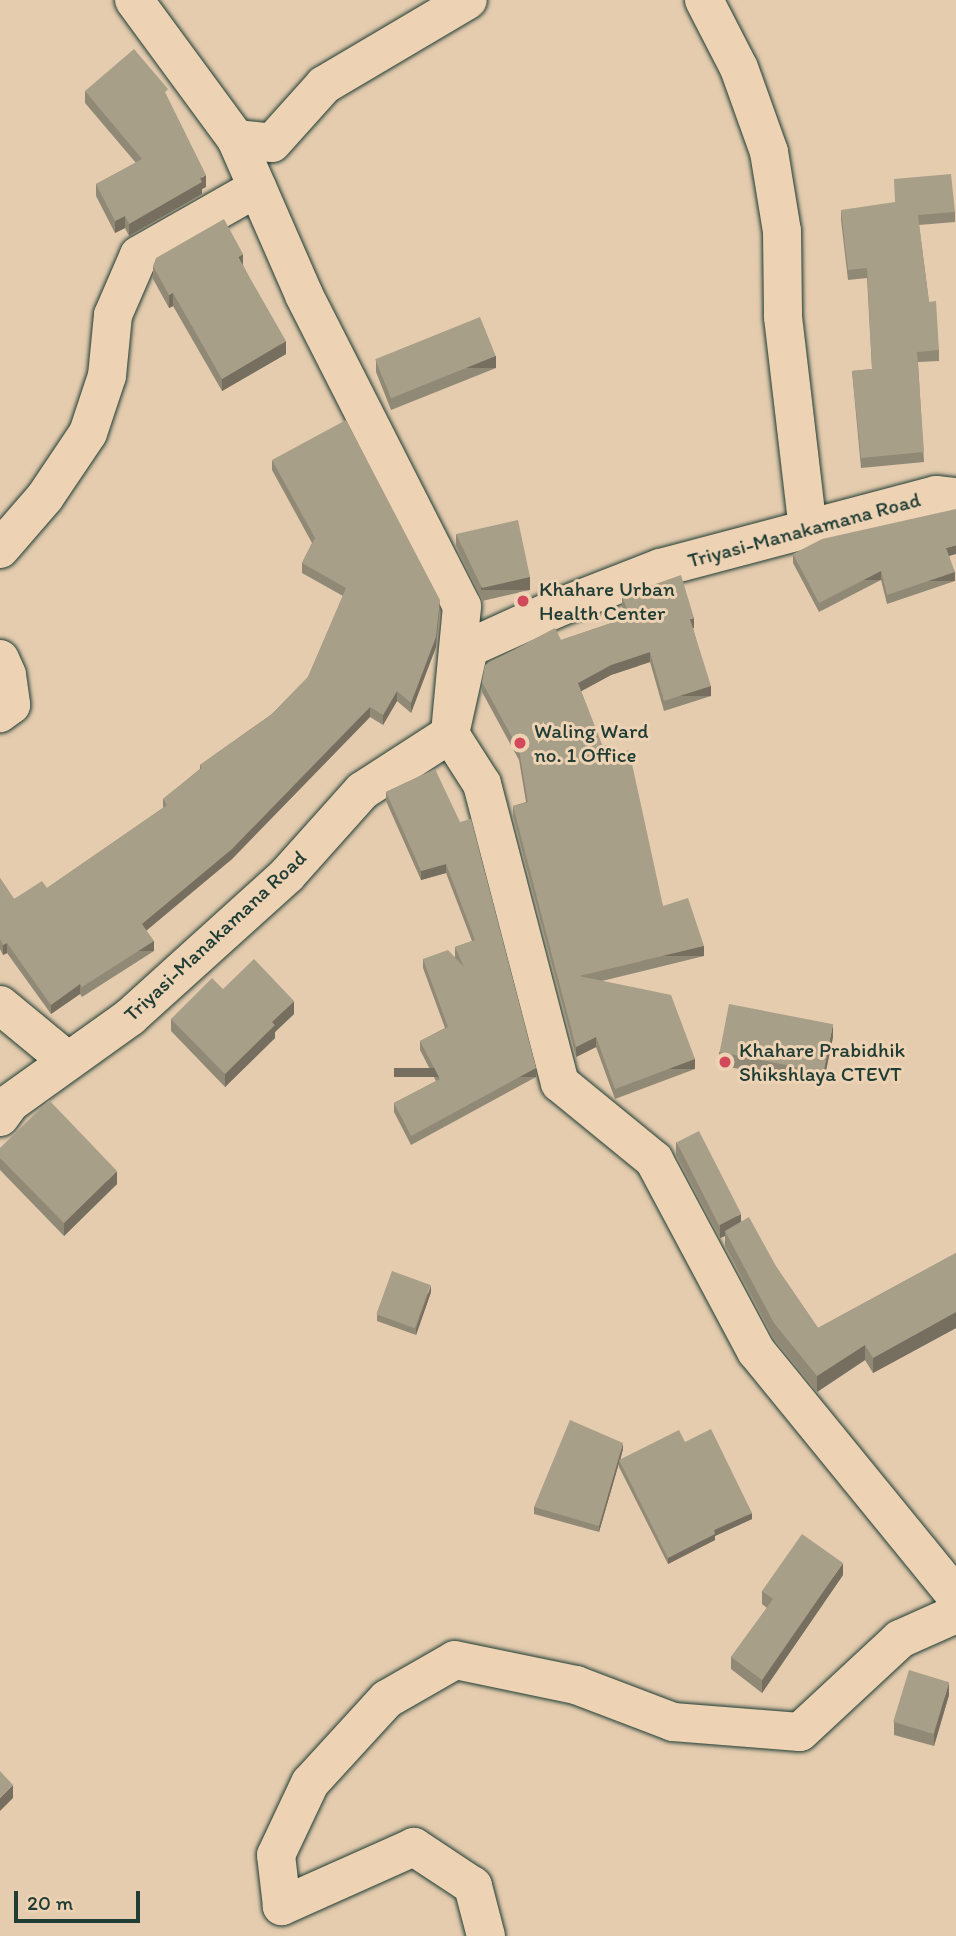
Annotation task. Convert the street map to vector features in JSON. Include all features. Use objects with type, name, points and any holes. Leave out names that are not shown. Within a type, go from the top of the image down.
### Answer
[{"type":"street","points":[[134,0],[236,139],[304,295],[462,606],[450,734],[482,784],[560,1083],[654,1160],[756,1351],[871,1496],[956,1596]]},
{"type":"street","points":[[236,139],[272,142],[324,85],[468,0]]},
{"type":"street","points":[[704,0],[739,68],[769,152],[782,231],[783,317],[808,530]]},
{"type":"street","points":[[0,550],[45,497],[88,433],[107,376],[113,315],[139,255],[257,188]]},
{"type":"street","name":"Triyasi-Manakamana Road","points":[[0,1117],[10,1104],[130,1017],[277,884],[362,790],[450,734],[469,649],[555,609],[660,568],[936,495],[956,497]]},
{"type":"street","points":[[0,659],[7,675],[11,705],[0,713]]},
{"type":"street","points":[[0,1005],[68,1061]]},
{"type":"street","points":[[486,1936],[473,1886],[414,1847],[282,1906],[276,1855],[310,1783],[387,1699],[455,1660],[576,1685],[673,1722],[800,1732],[900,1639],[956,1614]]},
{"type":"building","points":[[134,49],[168,89],[165,92],[206,175],[200,178],[202,182],[129,224],[125,216],[115,221],[96,184],[142,159],[85,91]]},
{"type":"building","points":[[951,174],[955,212],[918,215],[929,302],[936,301],[939,350],[917,352],[924,452],[861,458],[852,371],[872,369],[867,268],[848,270],[841,210],[895,202],[894,179]]},
{"type":"building","points":[[224,219],[243,254],[238,257],[286,341],[222,379],[173,293],[169,295],[153,266],[156,258]]},
{"type":"building","points":[[480,317],[496,356],[391,398],[375,359]]},
{"type":"building","points":[[346,420],[440,600],[436,637],[411,703],[397,691],[383,715],[370,707],[232,849],[142,924],[154,941],[82,987],[80,984],[51,1005],[7,943],[3,945],[0,939],[0,878],[14,899],[42,881],[47,888],[167,805],[163,799],[202,768],[200,765],[272,714],[308,677],[346,588],[302,563],[315,538],[272,460]]},
{"type":"building","points":[[956,509],[956,545],[946,548],[955,572],[887,595],[881,571],[819,603],[793,554],[822,539]]},
{"type":"building","points":[[518,520],[530,577],[482,588],[456,534]]},
{"type":"building","points":[[681,575],[694,618],[690,619],[711,686],[664,701],[650,652],[611,665],[578,683],[603,747],[606,745],[612,758],[629,750],[663,906],[688,898],[704,946],[579,976],[671,995],[695,1059],[615,1089],[596,1037],[576,1047],[513,806],[528,802],[519,750],[482,682],[485,665],[555,628],[561,640],[630,617],[622,596]]},
{"type":"building","points":[[435,769],[460,822],[471,819],[536,1068],[411,1136],[394,1103],[440,1079],[420,1041],[448,1027],[423,959],[448,950],[464,967],[455,947],[475,940],[446,864],[421,871],[386,792]]},
{"type":"building","points":[[254,959],[294,1001],[272,1022],[275,1025],[225,1074],[171,1019],[212,978],[223,989]]},
{"type":"building","points":[[729,1004],[833,1024],[824,1072],[720,1052]]},
{"type":"building","points":[[49,1100],[117,1171],[64,1223],[0,1158],[0,1148]]},
{"type":"building","points":[[699,1131],[741,1214],[719,1225],[677,1142]]},
{"type":"building","points":[[749,1217],[777,1268],[818,1328],[956,1253],[956,1312],[873,1358],[865,1345],[817,1376],[774,1323],[725,1231]]},
{"type":"building","points":[[392,1271],[431,1285],[415,1328],[376,1314]]},
{"type":"building","points":[[570,1420],[623,1443],[599,1526],[534,1507]]},
{"type":"building","points":[[711,1429],[752,1513],[714,1530],[715,1534],[668,1558],[619,1460],[679,1430],[685,1442]]},
{"type":"building","points":[[802,1534],[843,1563],[762,1680],[731,1657],[773,1599],[762,1591]]},
{"type":"building","points":[[909,1670],[949,1682],[933,1734],[893,1722]]},
{"type":"building","points":[[0,1771],[13,1785],[0,1798]]},
{"type":"place","name":"Khahare Urban Health Center","points":[[523,601]]},
{"type":"place","name":"Waling Ward no. 1 Office","points":[[520,743]]},
{"type":"place","name":"Khahare Prabidhik Shikshlaya CTEVT","points":[[725,1062]]}]
